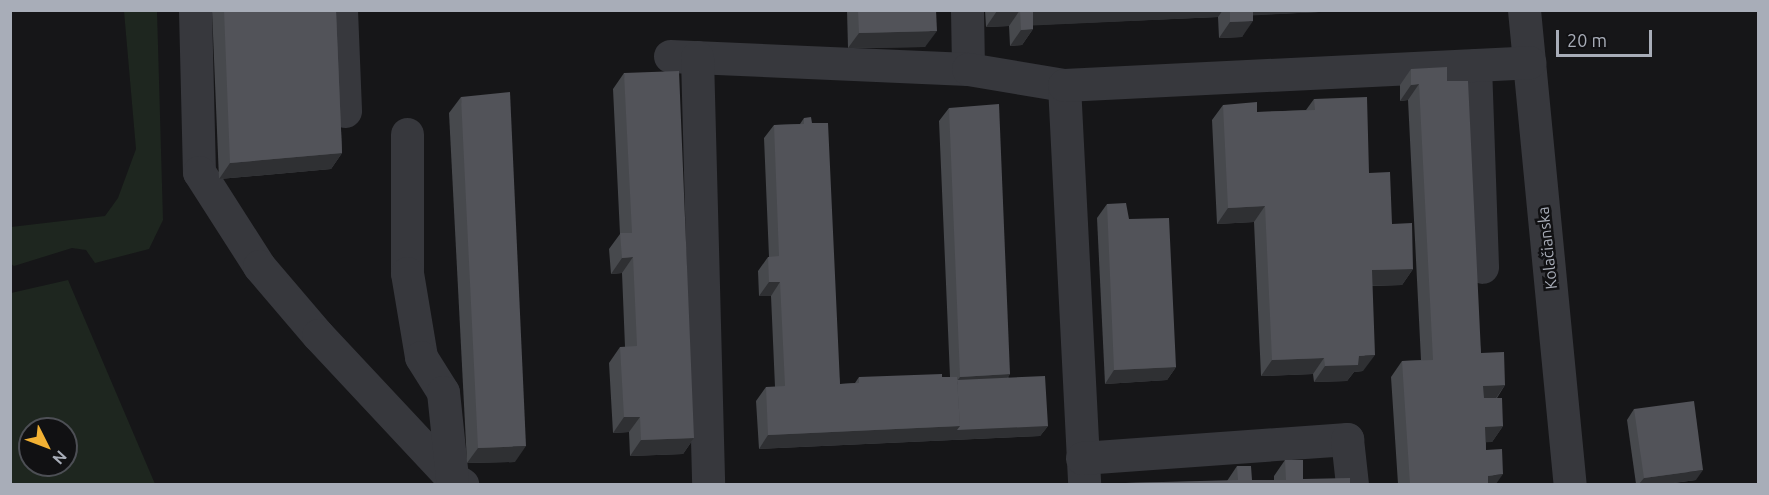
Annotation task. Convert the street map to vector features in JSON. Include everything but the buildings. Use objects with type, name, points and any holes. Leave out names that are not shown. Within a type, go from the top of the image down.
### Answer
[{"type":"street","points":[[195,10],[199,172],[259,266],[457,481]]},
{"type":"street","points":[[341,10],[345,111]]},
{"type":"street","points":[[967,10],[968,69]]},
{"type":"street","name":"Kolačianska","points":[[1524,10],[1570,484]]},
{"type":"street","points":[[708,484],[684,57],[968,69],[1064,85],[1529,62]]},
{"type":"street","points":[[1475,65],[1482,267]]},
{"type":"street","points":[[1064,85],[1083,471],[1347,439],[1352,484]]},
{"type":"street","points":[[407,134],[407,273],[421,357],[443,392],[457,481]]},
{"type":"shaded area","points":[[124,11],[157,11],[163,220],[149,249],[95,263],[86,250],[72,248],[14,266],[11,264],[11,227],[105,216],[118,198],[136,149]]},
{"type":"shaded area","points":[[68,280],[155,484],[11,484],[11,293]]}]
